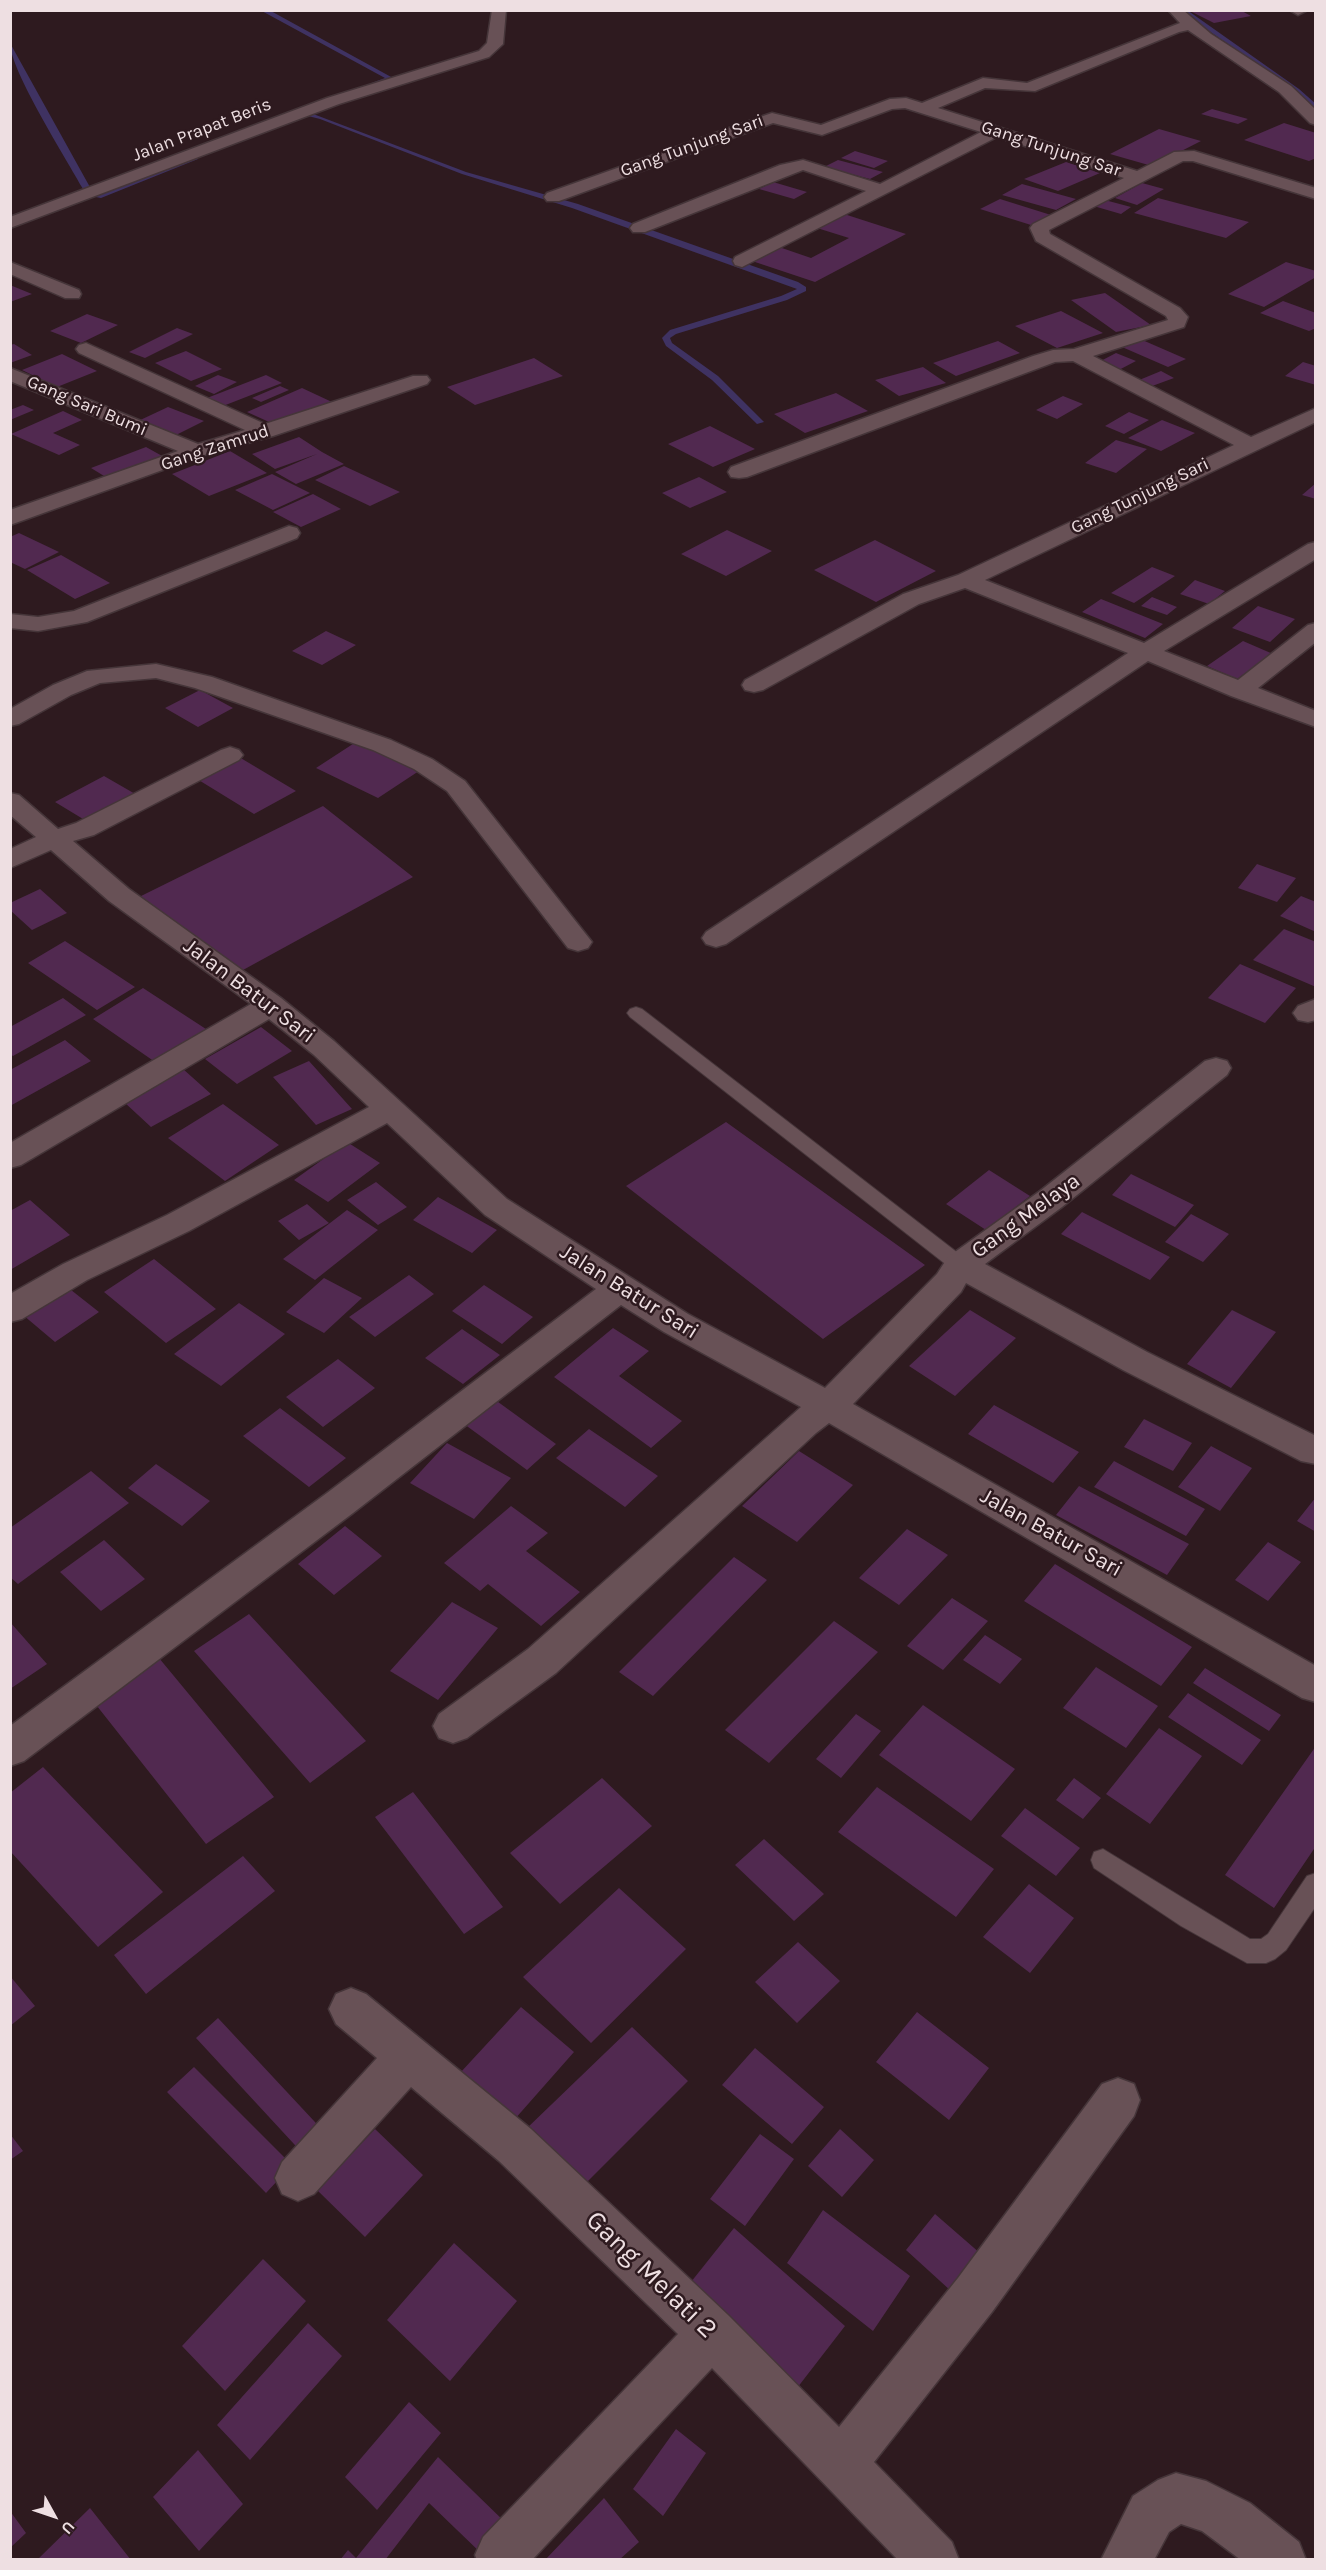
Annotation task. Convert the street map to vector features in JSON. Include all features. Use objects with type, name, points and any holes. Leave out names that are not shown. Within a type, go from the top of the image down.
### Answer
[{"type":"street","name":"Jalan Prapat Beris","points":[[10,223],[333,101],[471,59],[491,50],[495,44],[499,10]]},
{"type":"street","points":[[1175,10],[1191,25],[1285,89],[1316,120]]},
{"type":"street","points":[[923,108],[983,83],[1029,88],[1175,28],[1191,25]]},
{"type":"street","name":"Gang Tunjung Sar","points":[[832,127],[890,104],[906,103],[1137,177]]},
{"type":"street","name":"Gang Tunjung Sari","points":[[553,197],[772,118],[809,129],[822,130],[832,127]]},
{"type":"street","points":[[742,261],[996,131]]},
{"type":"street","points":[[1137,177],[1180,156],[1188,155],[1316,194]]},
{"type":"street","points":[[639,228],[795,167],[813,167],[882,190]]},
{"type":"street","name":"Gang Tunjung Sar","points":[[739,472],[1040,360],[1053,356],[1076,355],[1177,323],[1178,317],[1173,312],[1042,237],[1039,232],[1043,224],[1137,177]]},
{"type":"street","points":[[10,267],[72,294]]},
{"type":"street","points":[[86,349],[266,432]]},
{"type":"street","points":[[1076,355],[1248,444]]},
{"type":"street","name":"Gang Sari Bumi","points":[[10,374],[198,452]]},
{"type":"street","name":"Gang Zamrud","points":[[20,515],[198,452],[266,432],[420,380]]},
{"type":"street","name":"Gang Tunjung Sari","points":[[754,685],[911,598],[966,580],[1248,444],[1316,414]]},
{"type":"street","points":[[10,499],[20,515]]},
{"type":"street","points":[[10,621],[39,624],[79,617],[289,533]]},
{"type":"street","points":[[716,938],[1144,653],[1316,549]]},
{"type":"street","points":[[966,580],[1316,720]]},
{"type":"street","points":[[1240,691],[1316,630]]},
{"type":"street","points":[[10,719],[62,690],[96,676],[156,671],[203,682],[382,745],[423,765],[456,786],[578,942]]},
{"type":"street","points":[[10,860],[55,838],[85,829],[230,755]]},
{"type":"street","name":"Jalan Batur Sari","points":[[10,801],[119,895],[271,1005],[391,1108],[496,1207],[676,1323],[828,1406],[1316,1686]]},
{"type":"street","points":[[10,1157],[271,1005]]},
{"type":"street","name":"Gang Melaya","points":[[453,1726],[542,1661],[804,1423],[828,1406],[949,1283],[960,1264],[1051,1199],[1216,1068]]},
{"type":"street","points":[[10,1310],[75,1272],[178,1223],[391,1108]]},
{"type":"street","points":[[960,1264],[1136,1361],[1314,1451]]},
{"type":"street","points":[[10,1749],[340,1503],[620,1288]]},
{"type":"street","name":"Gang Melati 2","points":[[351,2009],[515,2145],[712,2333],[934,2559]]},
{"type":"street","points":[[298,2178],[408,2057]]},
{"type":"street","points":[[841,2464],[975,2295],[1118,2100]]},
{"type":"street","points":[[501,2555],[712,2333]]},
{"type":"street","points":[[1126,2559],[1152,2514],[1176,2498],[1196,2500],[1220,2512],[1281,2559]]},
{"type":"lane","points":[[636,1013],[960,1264]]},
{"type":"lane","points":[[1102,1860],[1190,1918],[1247,1951],[1266,1951],[1277,1942],[1316,1884]]},
{"type":"building","points":[[1240,10],[1251,16],[1214,23],[1190,11]]},
{"type":"building","points":[[1212,109],[1248,119],[1238,124],[1201,114]]},
{"type":"building","points":[[1284,123],[1316,133],[1316,158],[1309,161],[1244,140]]},
{"type":"building","points":[[1159,129],[1201,141],[1152,166],[1110,154]]},
{"type":"building","points":[[855,151],[888,161],[874,168],[841,158]]},
{"type":"building","points":[[838,160],[883,172],[870,179],[824,167]]},
{"type":"building","points":[[1066,162],[1100,173],[1058,191],[1024,179]]},
{"type":"building","points":[[773,182],[807,192],[794,199],[759,189]]},
{"type":"building","points":[[1142,183],[1164,189],[1137,205],[1115,198]]},
{"type":"building","points":[[1022,184],[1076,199],[1056,210],[1002,195]]},
{"type":"building","points":[[1158,198],[1249,222],[1226,238],[1134,213]]},
{"type":"building","points":[[1000,199],[1051,215],[1031,225],[980,209]]},
{"type":"building","points":[[1101,199],[1131,207],[1121,214],[1090,205]]},
{"type":"building","points":[[844,214],[906,234],[815,282],[752,261],[779,247],[811,258],[849,238],[817,228]]},
{"type":"building","points":[[1286,262],[1316,271],[1316,277],[1264,307],[1228,294]]},
{"type":"building","points":[[10,285],[32,294],[10,302]]},
{"type":"building","points":[[1105,293],[1151,325],[1116,332],[1071,300]]},
{"type":"building","points":[[1283,301],[1316,313],[1316,328],[1309,331],[1260,313]]},
{"type":"building","points":[[1061,311],[1103,333],[1057,348],[1015,326]]},
{"type":"building","points":[[87,314],[118,325],[81,343],[50,331]]},
{"type":"building","points":[[177,328],[193,334],[145,358],[129,352]]},
{"type":"building","points":[[1140,339],[1186,359],[1168,367],[1122,347]]},
{"type":"building","points":[[998,341],[1020,353],[956,376],[933,363]]},
{"type":"building","points":[[14,344],[32,355],[10,363],[10,345]]},
{"type":"building","points":[[186,351],[222,369],[191,381],[155,363]]},
{"type":"building","points":[[1116,353],[1136,361],[1115,372],[1095,364]]},
{"type":"building","points":[[62,354],[97,371],[57,387],[22,370]]},
{"type":"building","points":[[534,358],[563,376],[475,405],[447,387]]},
{"type":"building","points":[[1303,362],[1316,366],[1316,385],[1285,376]]},
{"type":"building","points":[[923,367],[946,383],[899,396],[875,380]]},
{"type":"building","points":[[1161,371],[1174,378],[1144,389],[1132,383]]},
{"type":"building","points":[[218,375],[237,382],[214,394],[195,386]]},
{"type":"building","points":[[266,375],[282,383],[223,406],[207,398]]},
{"type":"building","points":[[280,386],[289,390],[261,402],[252,398]]},
{"type":"building","points":[[302,388],[332,402],[278,426],[247,412]]},
{"type":"building","points":[[836,393],[868,411],[805,433],[774,414]]},
{"type":"building","points":[[1063,396],[1083,404],[1057,419],[1036,410]]},
{"type":"building","points":[[23,405],[34,410],[10,420],[10,410]]},
{"type":"building","points":[[168,407],[204,421],[172,437],[136,422]]},
{"type":"building","points":[[63,411],[82,420],[53,433],[80,445],[59,455],[11,434]]},
{"type":"building","points":[[1129,412],[1149,420],[1124,434],[1105,426]]},
{"type":"building","points":[[1162,420],[1195,433],[1161,451],[1128,438]]},
{"type":"building","points":[[710,426],[755,449],[713,467],[668,444]]},
{"type":"building","points":[[299,437],[344,464],[296,484],[275,472],[317,454],[275,469],[252,454]]},
{"type":"building","points":[[1116,440],[1147,449],[1116,473],[1085,463]]},
{"type":"building","points":[[146,447],[164,457],[109,479],[91,468]]},
{"type":"building","points":[[230,451],[267,473],[209,496],[172,474]]},
{"type":"building","points":[[344,466],[400,492],[370,506],[315,480]]},
{"type":"building","points":[[272,474],[310,493],[273,510],[235,490]]},
{"type":"building","points":[[699,477],[727,492],[690,508],[662,493]]},
{"type":"building","points":[[1316,483],[1316,499],[1302,495]]},
{"type":"building","points":[[313,494],[341,509],[301,527],[273,512]]},
{"type":"building","points":[[727,530],[772,551],[726,576],[681,554]]},
{"type":"building","points":[[19,533],[59,552],[25,569],[10,562],[10,537]]},
{"type":"building","points":[[875,540],[936,571],[876,602],[814,570]]},
{"type":"building","points":[[61,555],[110,583],[75,599],[27,570]]},
{"type":"building","points":[[1152,567],[1175,576],[1134,603],[1111,593]]},
{"type":"building","points":[[1195,580],[1225,591],[1209,604],[1180,594]]},
{"type":"building","points":[[1152,597],[1177,607],[1167,615],[1141,606]]},
{"type":"building","points":[[1101,599],[1163,624],[1145,638],[1082,612]]},
{"type":"building","points":[[1258,606],[1295,619],[1270,642],[1232,628]]},
{"type":"building","points":[[326,631],[356,645],[322,665],[292,651]]},
{"type":"building","points":[[1243,641],[1273,654],[1237,679],[1207,666]]},
{"type":"building","points":[[200,690],[233,708],[198,727],[165,708]]},
{"type":"building","points":[[359,740],[422,769],[378,798],[316,768]]},
{"type":"building","points":[[239,757],[296,791],[254,814],[197,779]]},
{"type":"building","points":[[104,776],[137,795],[88,822],[55,802]]},
{"type":"building","points":[[323,806],[413,877],[243,970],[139,897]]},
{"type":"building","points":[[1257,864],[1296,878],[1277,902],[1238,888]]},
{"type":"building","points":[[40,889],[67,913],[32,930],[10,910],[10,903]]},
{"type":"building","points":[[1301,896],[1316,902],[1316,932],[1280,916]]},
{"type":"building","points":[[1284,929],[1316,942],[1316,987],[1253,960]]},
{"type":"building","points":[[65,941],[135,987],[97,1010],[28,963]]},
{"type":"building","points":[[1240,964],[1296,988],[1265,1023],[1208,998]]},
{"type":"building","points":[[143,988],[209,1031],[158,1064],[93,1019]]},
{"type":"building","points":[[63,998],[86,1015],[13,1056],[10,1054],[10,1027]]},
{"type":"building","points":[[261,1027],[292,1051],[237,1084],[205,1059]]},
{"type":"building","points":[[65,1040],[91,1061],[10,1106],[10,1070]]},
{"type":"building","points":[[309,1061],[352,1109],[316,1125],[273,1077]]},
{"type":"building","points":[[183,1069],[211,1094],[151,1127],[124,1102]]},
{"type":"building","points":[[223,1104],[279,1145],[225,1181],[168,1138]]},
{"type":"building","points":[[726,1122],[925,1265],[823,1339],[626,1186]]},
{"type":"building","points":[[347,1142],[380,1163],[328,1202],[294,1180]]},
{"type":"building","points":[[989,1170],[1030,1196],[986,1230],[946,1204]]},
{"type":"building","points":[[1131,1174],[1194,1205],[1175,1227],[1112,1195]]},
{"type":"building","points":[[376,1182],[407,1207],[378,1225],[347,1200]]},
{"type":"building","points":[[438,1197],[497,1230],[472,1253],[413,1220]]},
{"type":"building","points":[[30,1200],[70,1235],[10,1270],[10,1211]]},
{"type":"building","points":[[307,1204],[329,1223],[299,1240],[278,1221]]},
{"type":"building","points":[[347,1210],[378,1230],[315,1280],[283,1259]]},
{"type":"building","points":[[1082,1212],[1170,1257],[1150,1280],[1061,1234]]},
{"type":"building","points":[[1191,1214],[1229,1234],[1203,1262],[1165,1242]]},
{"type":"building","points":[[154,1259],[216,1309],[166,1343],[104,1292]]},
{"type":"building","points":[[409,1275],[434,1294],[375,1337],[349,1317]]},
{"type":"building","points":[[324,1278],[362,1298],[324,1333],[286,1312]]},
{"type":"building","points":[[484,1285],[533,1317],[502,1344],[452,1311]]},
{"type":"building","points":[[66,1286],[99,1312],[55,1342],[23,1315]]},
{"type":"building","points":[[239,1303],[285,1334],[221,1386],[174,1354]]},
{"type":"building","points":[[970,1310],[1016,1338],[955,1396],[909,1366]]},
{"type":"building","points":[[1232,1310],[1276,1332],[1231,1388],[1187,1364]]},
{"type":"building","points":[[613,1328],[649,1351],[619,1376],[682,1421],[651,1448],[554,1377]]},
{"type":"building","points":[[462,1329],[500,1355],[463,1384],[425,1358]]},
{"type":"building","points":[[338,1359],[375,1388],[323,1427],[286,1397]]},
{"type":"building","points":[[494,1399],[556,1444],[527,1470],[464,1424]]},
{"type":"building","points":[[994,1405],[1079,1452],[1053,1483],[968,1434]]},
{"type":"building","points":[[280,1408],[346,1458],[309,1487],[243,1436]]},
{"type":"building","points":[[1144,1419],[1192,1443],[1173,1471],[1124,1447]]},
{"type":"building","points":[[589,1429],[658,1476],[625,1507],[556,1458]]},
{"type":"building","points":[[447,1443],[511,1478],[474,1519],[410,1483]]},
{"type":"building","points":[[1211,1446],[1252,1468],[1220,1511],[1178,1487]]},
{"type":"building","points":[[799,1451],[853,1485],[797,1542],[742,1506]]},
{"type":"building","points":[[1114,1461],[1205,1509],[1186,1536],[1094,1487]]},
{"type":"building","points":[[156,1464],[210,1501],[182,1526],[128,1488]]},
{"type":"building","points":[[91,1471],[129,1503],[18,1584],[10,1577],[10,1528]]},
{"type":"building","points":[[1079,1486],[1189,1544],[1167,1575],[1056,1515]]},
{"type":"building","points":[[1316,1497],[1316,1532],[1297,1521]]},
{"type":"building","points":[[511,1506],[548,1533],[526,1551],[580,1592],[541,1626],[488,1584],[480,1591],[444,1563]]},
{"type":"building","points":[[345,1526],[382,1556],[334,1595],[298,1564]]},
{"type":"building","points":[[907,1529],[948,1555],[899,1605],[859,1578]]},
{"type":"building","points":[[104,1540],[145,1579],[101,1611],[60,1572]]},
{"type":"building","points":[[1268,1542],[1301,1562],[1268,1601],[1235,1580]]},
{"type":"building","points":[[734,1557],[767,1580],[653,1696],[619,1672]]},
{"type":"building","points":[[1055,1564],[1192,1647],[1161,1686],[1024,1601]]},
{"type":"building","points":[[952,1598],[988,1621],[943,1670],[907,1646]]},
{"type":"building","points":[[452,1602],[498,1628],[438,1700],[390,1671]]},
{"type":"building","points":[[249,1614],[366,1741],[310,1783],[194,1651]]},
{"type":"building","points":[[834,1621],[878,1652],[769,1763],[725,1730]]},
{"type":"building","points":[[10,1622],[47,1664],[10,1689]]},
{"type":"building","points":[[985,1635],[1022,1659],[1000,1684],[963,1660]]},
{"type":"building","points":[[159,1658],[274,1797],[206,1844],[93,1701]]},
{"type":"building","points":[[1096,1667],[1158,1706],[1126,1748],[1063,1708]]},
{"type":"building","points":[[1205,1668],[1281,1715],[1269,1731],[1193,1683]]},
{"type":"building","points":[[1188,1693],[1261,1740],[1242,1765],[1168,1717]]},
{"type":"building","points":[[923,1705],[1015,1769],[971,1821],[879,1755]]},
{"type":"building","points":[[856,1714],[881,1731],[841,1778],[816,1759]]},
{"type":"building","points":[[1159,1728],[1202,1756],[1150,1824],[1106,1794]]},
{"type":"building","points":[[1316,1746],[1316,1846],[1274,1908],[1225,1875]]},
{"type":"building","points":[[43,1767],[163,1892],[98,1947],[10,1851],[10,1793]]},
{"type":"building","points":[[602,1778],[652,1826],[560,1904],[510,1853]]},
{"type":"building","points":[[1074,1778],[1101,1798],[1083,1819],[1056,1800]]},
{"type":"building","points":[[877,1787],[994,1869],[956,1917],[838,1832]]},
{"type":"building","points":[[413,1792],[503,1907],[464,1934],[375,1817]]},
{"type":"building","points":[[1025,1808],[1080,1848],[1056,1876],[1001,1836]]},
{"type":"building","points":[[764,1839],[824,1894],[794,1921],[735,1865]]},
{"type":"building","points":[[243,1856],[275,1891],[146,1994],[114,1955]]},
{"type":"building","points":[[1029,1884],[1074,1918],[1030,1973],[983,1937]]},
{"type":"building","points":[[619,1888],[686,1949],[591,2043],[523,1977]]},
{"type":"building","points":[[798,1942],[840,1981],[797,2023],[755,1982]]},
{"type":"building","points":[[10,1976],[35,2006],[10,2026]]},
{"type":"building","points":[[521,2007],[574,2052],[514,2120],[460,2073]]},
{"type":"building","points":[[917,2012],[989,2068],[949,2120],[876,2062]]},
{"type":"building","points":[[218,2018],[328,2136],[306,2157],[196,2038]]},
{"type":"building","points":[[632,2027],[688,2081],[581,2188],[525,2130]]},
{"type":"building","points":[[755,2048],[824,2107],[792,2144],[722,2085]]},
{"type":"building","points":[[194,2067],[292,2165],[266,2193],[167,2092]]},
{"type":"building","points":[[375,2129],[423,2175],[365,2237],[317,2190]]},
{"type":"building","points":[[840,2129],[874,2160],[842,2197],[808,2166]]},
{"type":"building","points":[[10,2134],[23,2151],[10,2160]]},
{"type":"building","points":[[760,2134],[794,2159],[745,2226],[710,2199]]},
{"type":"building","points":[[823,2210],[910,2276],[873,2331],[787,2263]]},
{"type":"building","points":[[935,2214],[981,2254],[951,2291],[906,2250]]},
{"type":"building","points":[[734,2228],[845,2326],[794,2392],[683,2292]]},
{"type":"building","points":[[454,2243],[517,2301],[450,2381],[387,2320]]},
{"type":"building","points":[[263,2259],[306,2301],[225,2391],[182,2346]]},
{"type":"building","points":[[308,2323],[342,2356],[250,2460],[217,2425]]},
{"type":"building","points":[[409,2402],[441,2433],[377,2510],[345,2477]]},
{"type":"building","points":[[676,2429],[706,2453],[663,2516],[633,2489]]},
{"type":"building","points":[[198,2450],[243,2504],[199,2551],[153,2497]]},
{"type":"building","points":[[438,2457],[508,2525],[484,2556],[429,2503],[385,2560],[340,2560],[348,2550],[356,2558]]},
{"type":"building","points":[[604,2498],[639,2542],[619,2560],[545,2560]]},
{"type":"building","points":[[90,2508],[131,2560],[37,2560]]},
{"type":"building","points":[[10,2511],[26,2533],[10,2548]]},
{"type":"waterway","points":[[263,10],[390,78],[371,85]]},
{"type":"waterway","points":[[1182,10],[1297,90],[1316,108]]},
{"type":"waterway","points":[[10,45],[38,102],[87,189]]},
{"type":"waterway","points":[[295,119],[308,114],[322,118],[464,173],[575,206],[795,284],[803,289],[784,298],[673,332],[666,338],[669,344],[715,378],[760,422]]},
{"type":"waterway","points":[[94,196],[196,158]]}]
